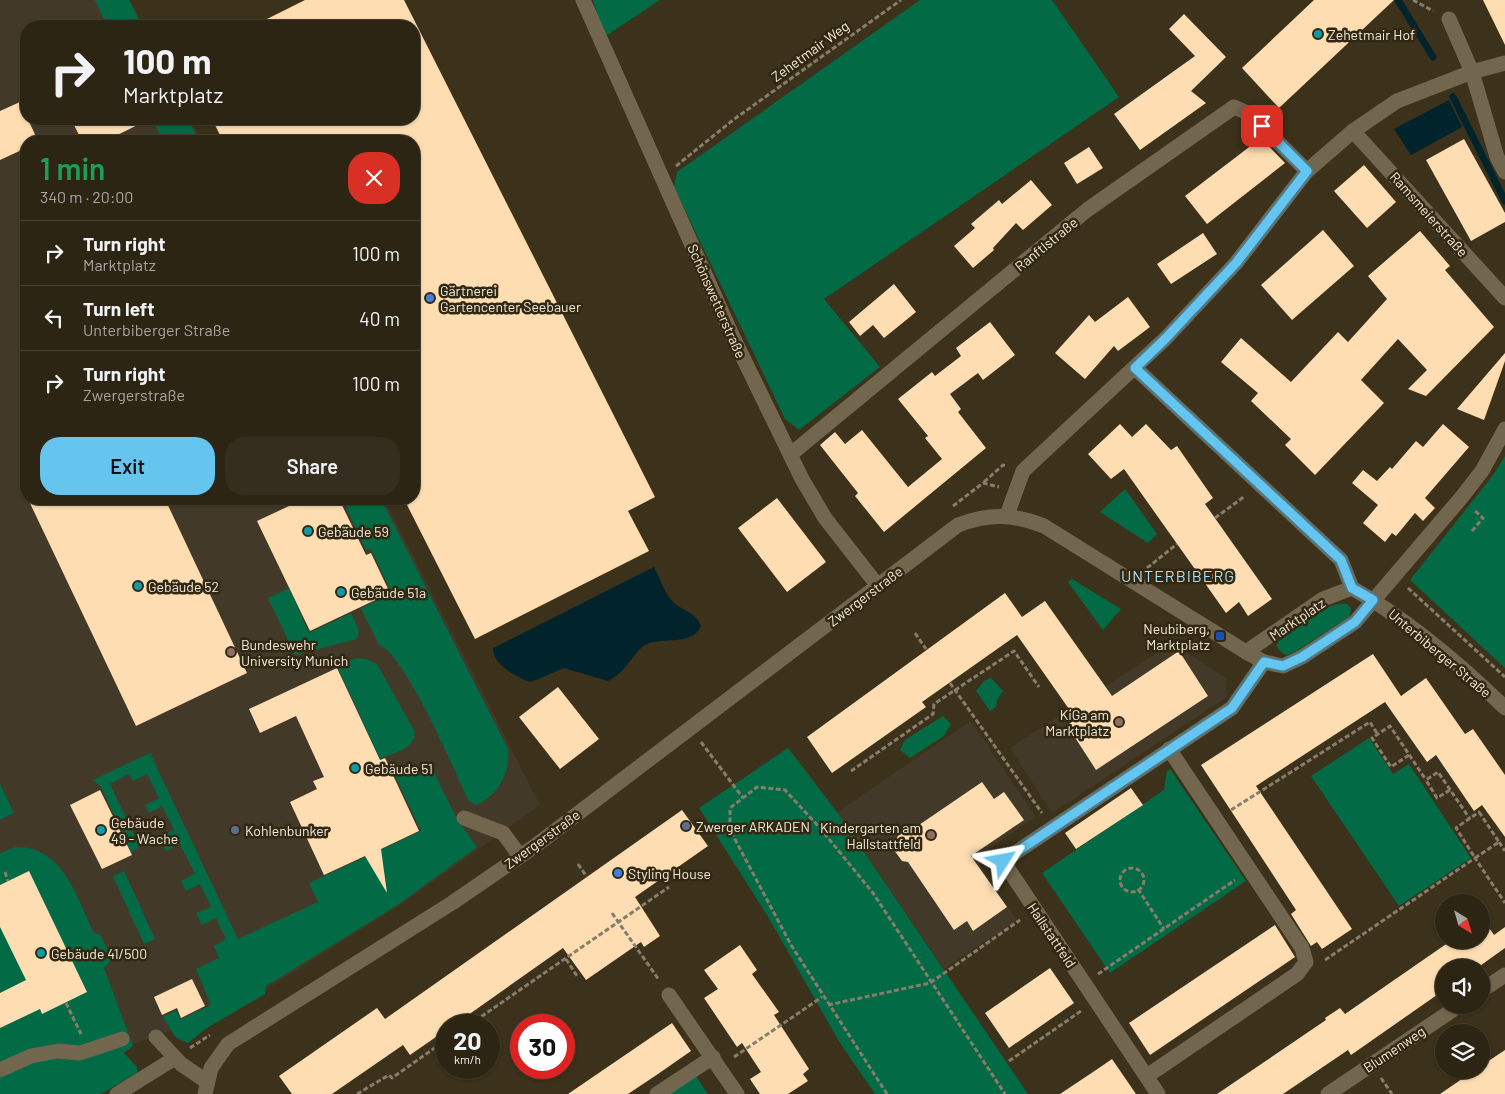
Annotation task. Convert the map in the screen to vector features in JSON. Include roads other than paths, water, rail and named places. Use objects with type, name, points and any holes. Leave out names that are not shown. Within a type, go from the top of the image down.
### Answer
[{"type":"street","name":"Schönswetterstraße","points":[[583,0],[732,336],[802,479],[825,518],[878,586]]},
{"type":"street","points":[[1449,19],[1472,72],[1497,157],[1505,172]]},
{"type":"street","points":[[1007,515],[1023,471],[1166,338],[1236,263],[1307,171],[1353,131],[1398,101],[1472,72],[1505,62]]},
{"type":"street","name":"Ranftlstraße","points":[[791,454],[1087,210],[1234,107],[1250,114],[1307,171]]},
{"type":"street","name":"Ramsmeierstraße","points":[[1353,131],[1505,298]]},
{"type":"street","points":[[1135,368],[1341,560],[1352,588],[1373,600],[1482,471],[1505,429]]},
{"type":"street","name":"Zwergerstraße","points":[[205,1087],[219,1055],[228,1044],[444,908],[520,856],[958,526],[973,519],[1007,515]]},
{"type":"street","name":"Marktplatz","points":[[1007,515],[1044,526],[1264,662],[1283,666],[1302,657],[1355,622],[1373,600]]},
{"type":"street","name":"Marktplatz","points":[[1246,652],[1323,599],[1352,588]]},
{"type":"street","name":"Unterbiberger Straße","points":[[1373,600],[1401,618],[1505,708]]},
{"type":"street","name":"Hallstattfeld","points":[[1158,1094],[1003,861],[1232,708],[1264,662]]},
{"type":"street","points":[[1147,1076],[1297,974],[1306,962],[1302,948],[1170,749]]},
{"type":"street","points":[[464,818],[503,832],[520,856]]},
{"type":"street","points":[[1490,985],[1505,975]]},
{"type":"street","points":[[670,995],[737,1094]]},
{"type":"street","name":"Blumenweg","points":[[1328,1094],[1447,1014]]},
{"type":"street","points":[[156,1037],[205,1087]]},
{"type":"street","points":[[0,1070],[31,1056],[58,1051],[80,1053],[122,1039]]},
{"type":"street","points":[[117,1094],[175,1058]]},
{"type":"street","points":[[657,1094],[716,1062]]},
{"type":"water","points":[[1449,100],[1462,127],[1411,155],[1394,129]]},
{"type":"water","points":[[654,567],[671,600],[699,621],[701,626],[691,636],[684,639],[654,642],[643,646],[620,672],[608,681],[564,668],[531,682],[513,674],[497,660],[493,648]]},
{"type":"waterway","points":[[1398,0],[1433,57]]},
{"type":"waterway","points":[[1453,97],[1505,201]]},
{"type":"place","name":"Zehetmair Hof","points":[[1318,34]]},
{"type":"place","name":"Gärtnerei Gartencenter Seebauer","points":[[430,298]]},
{"type":"place","name":"Gebäude 59","points":[[308,531]]},
{"type":"place","name":"Gebäude 52","points":[[138,586]]},
{"type":"place","name":"Gebäude 51a","points":[[341,592]]},
{"type":"place","name":"Neubiberg, Marktplatz","points":[[1220,636]]},
{"type":"place","name":"Bundeswehr University Munich","points":[[231,652]]},
{"type":"place","name":"KiGa am Marktplatz","points":[[1119,722]]},
{"type":"place","name":"Gebäude 51","points":[[355,768]]},
{"type":"place","name":"Zwerger ARKADEN","points":[[686,826]]},
{"type":"place","name":"Gebäude 49 - Wache","points":[[101,830]]},
{"type":"place","name":"Kohlenbunker","points":[[235,830]]},
{"type":"place","name":"Kindergarten am Hallstattfeld","points":[[931,835]]},
{"type":"place","name":"Styling House","points":[[618,873]]},
{"type":"place","name":"Gebäude 41/500","points":[[41,953]]},
{"type":"district","name":"UNTERBIBERG","points":[[1178,575]]}]
